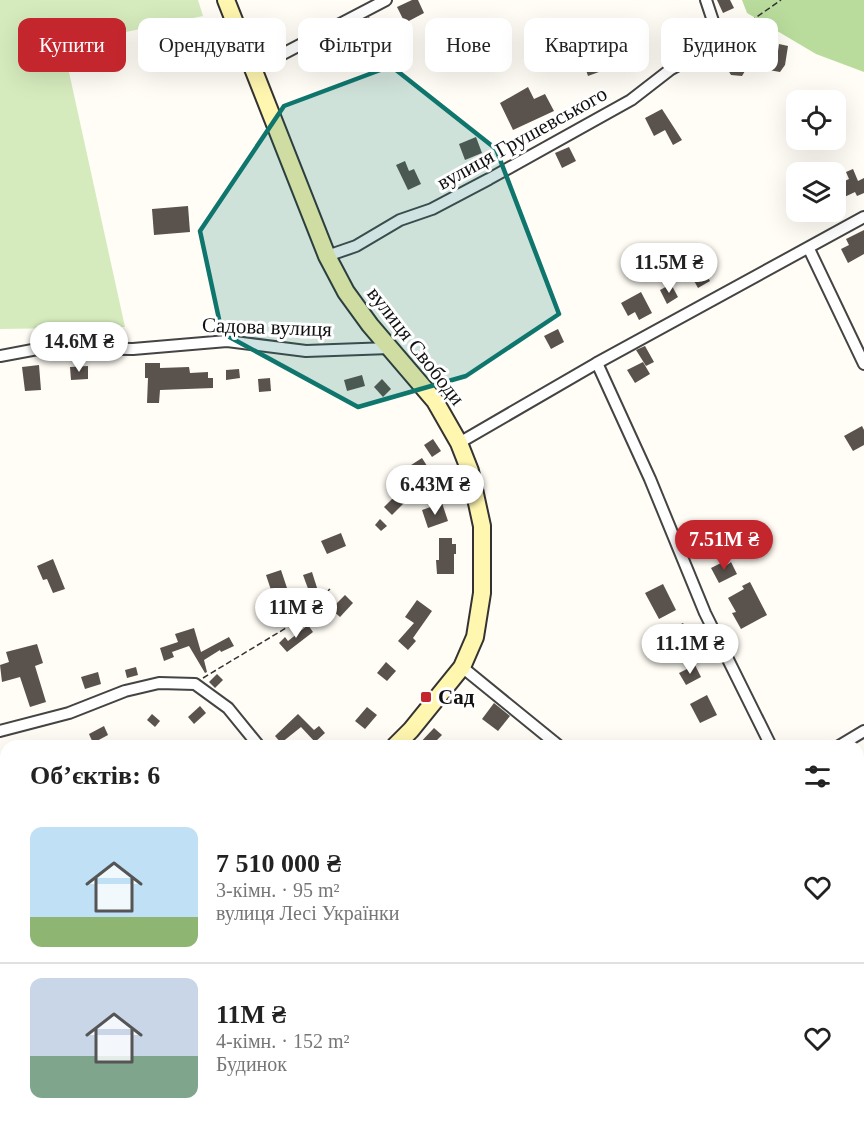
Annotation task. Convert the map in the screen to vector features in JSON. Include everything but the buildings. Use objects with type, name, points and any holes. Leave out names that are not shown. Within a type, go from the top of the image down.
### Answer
[{"type":"street","name":"вулиця Свободи","points":[[226,0],[233,18]]},
{"type":"street","points":[[286,52],[386,0]]},
{"type":"street","points":[[706,0],[712,18]]},
{"type":"street","name":"вулиця Свободи","points":[[255,72],[327,256],[346,292],[435,401],[459,443],[470,471],[482,526],[482,593],[475,637],[462,667],[400,740]]},
{"type":"street","name":"вулиця Грушевського","points":[[327,256],[356,246],[400,219],[432,208],[489,179],[631,100],[667,72]]},
{"type":"street","points":[[459,443],[597,363],[864,217]]},
{"type":"street","points":[[809,249],[864,364]]},
{"type":"street","name":"Садова вулиця","points":[[0,356],[43,348],[133,349],[227,341],[306,351],[390,348]]},
{"type":"street","points":[[597,363],[650,479],[705,613],[768,740]]},
{"type":"street","points":[[462,667],[552,740]]},
{"type":"street","points":[[0,731],[69,713],[125,691],[159,683],[195,684],[228,708],[254,740]]},
{"type":"street","points":[[849,740],[864,731]]},
{"type":"path","points":[[755,18],[781,0]]},
{"type":"path","points":[[195,684],[209,673],[286,628],[330,589]]},
{"type":"highlighted area","points":[[391,66],[496,149],[559,314],[466,376],[358,407],[222,333],[200,231],[284,106]]},
{"type":"green space","points":[[0,0],[198,0],[203,16],[138,18],[138,29],[126,32],[126,18],[18,18],[18,72],[69,72],[125,327],[0,329]]},
{"type":"green space","points":[[742,0],[864,0],[864,72],[816,54],[778,31],[778,18],[755,18],[747,13]]},
{"type":"place","name":"Сад","points":[[426,697]]}]
